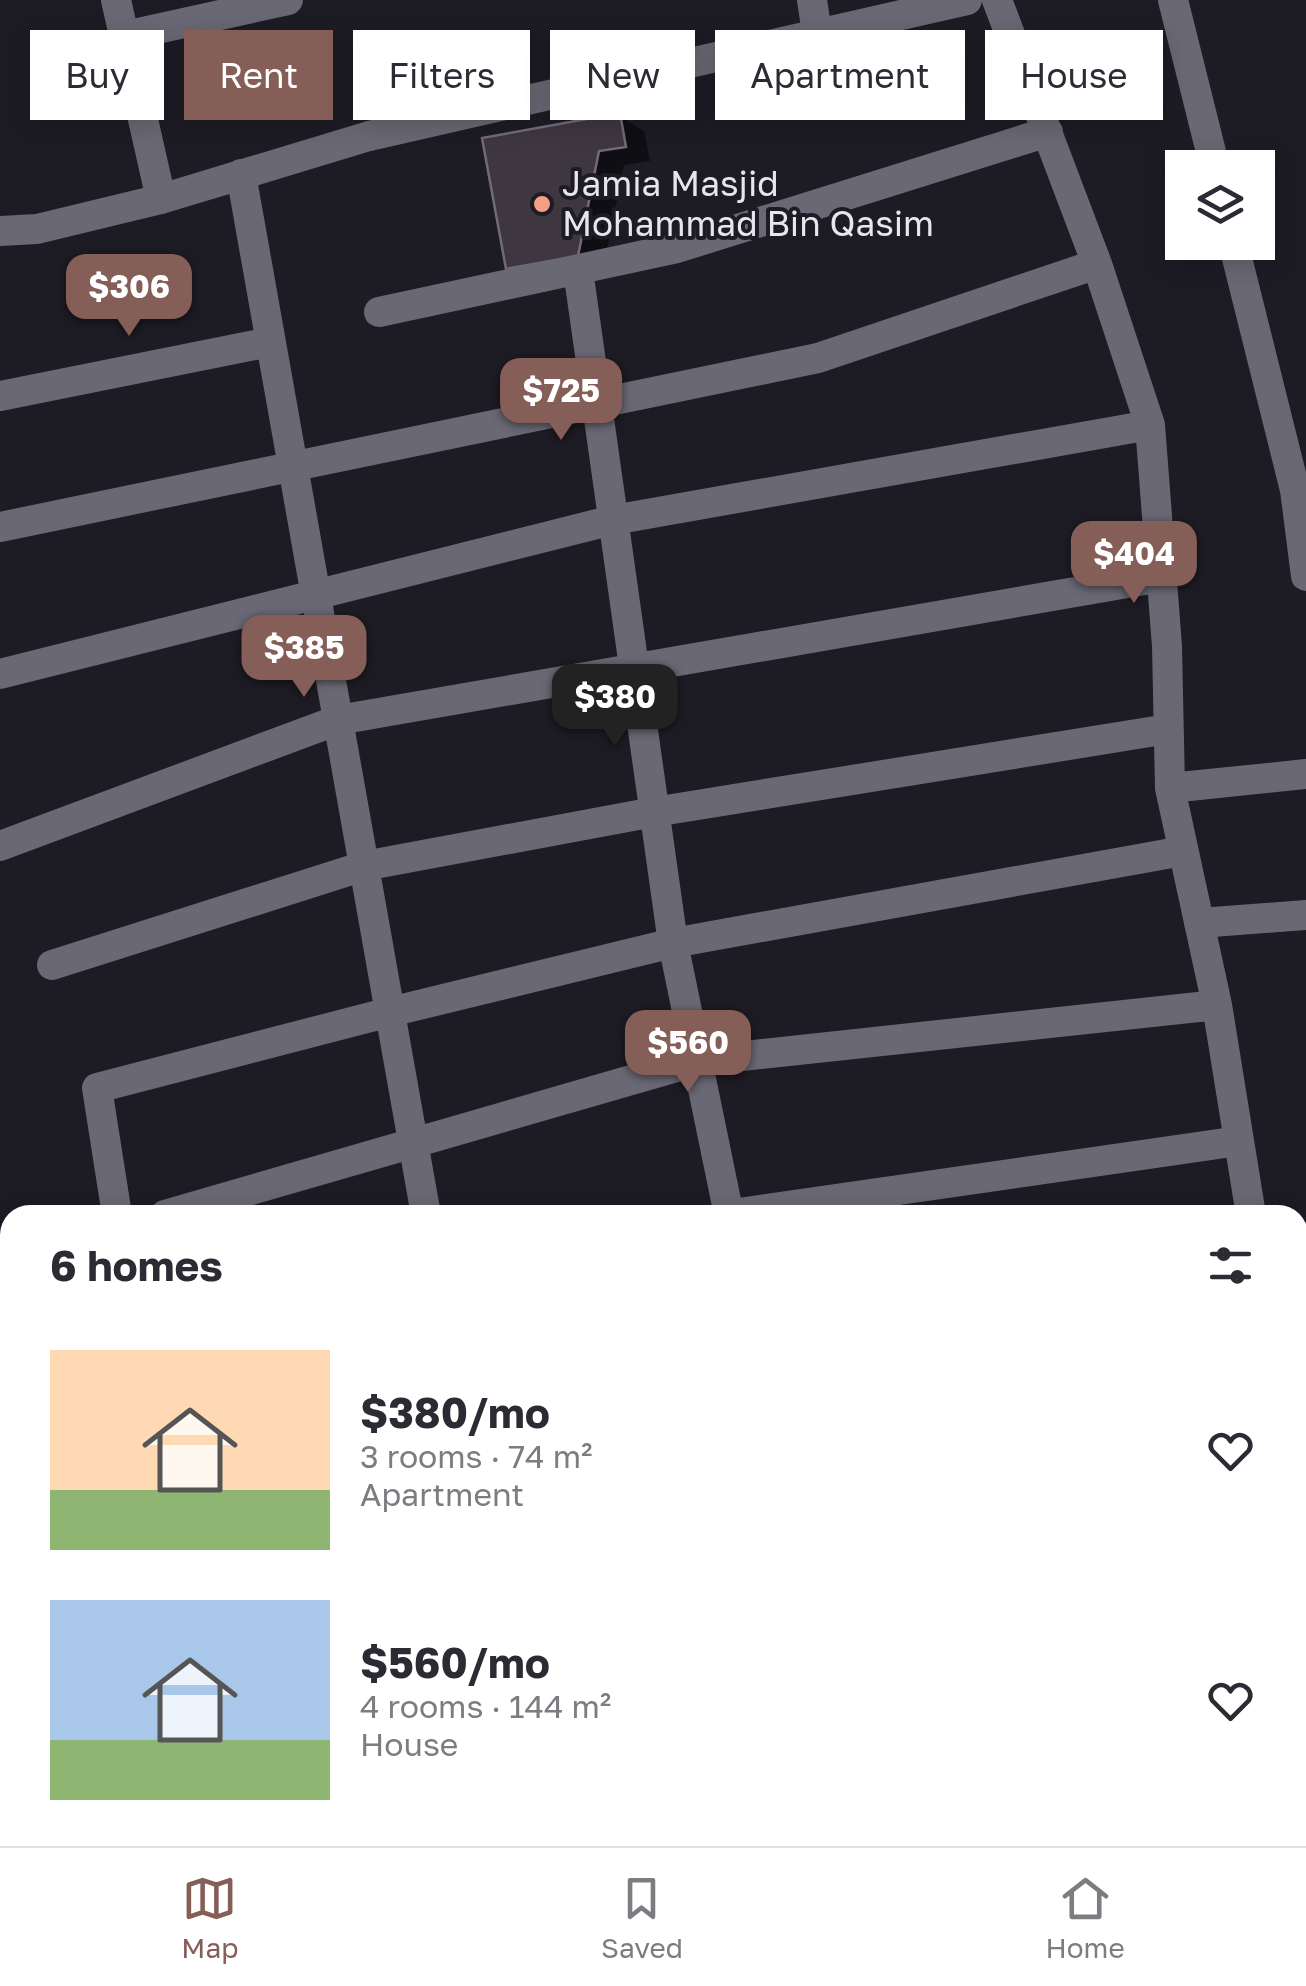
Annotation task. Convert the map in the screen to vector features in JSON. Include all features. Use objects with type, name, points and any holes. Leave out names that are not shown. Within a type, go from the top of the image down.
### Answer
[{"type":"street","points":[[116,0],[123,30]]},
{"type":"street","points":[[151,30],[288,0]]},
{"type":"street","points":[[812,0],[817,30]]},
{"type":"street","points":[[830,30],[964,0]]},
{"type":"street","points":[[997,0],[1097,264],[1150,425],[1162,577],[1170,788],[1218,1005],[1250,1205]]},
{"type":"street","points":[[1173,0],[1210,150]]},
{"type":"street","points":[[0,231],[37,229],[161,198],[369,136],[715,56]]},
{"type":"street","points":[[143,120],[161,198]]},
{"type":"street","points":[[379,312],[677,248],[1048,132]]},
{"type":"street","points":[[241,174],[424,1205]]},
{"type":"street","points":[[1237,260],[1302,517],[1306,576]]},
{"type":"street","points":[[0,527],[818,358],[1097,264]]},
{"type":"street","points":[[578,270],[673,942],[725,1205]]},
{"type":"street","points":[[0,396],[270,342]]},
{"type":"street","points":[[0,674],[613,520],[1150,425]]},
{"type":"street","points":[[0,846],[338,720],[1162,577]]},
{"type":"street","points":[[52,966],[364,866],[654,812],[1168,729]]},
{"type":"street","points":[[1170,788],[1306,774]]},
{"type":"street","points":[[115,1205],[97,1088],[673,942],[1183,851]]},
{"type":"street","points":[[1199,923],[1306,916]]},
{"type":"street","points":[[200,1205],[698,1061],[1218,1005]]},
{"type":"street","points":[[796,1205],[1239,1141]]},
{"type":"building","name":"Jamia Masjid Mohammad Bin Qasim","points":[[581,120],[621,120],[626,147],[599,151],[578,256],[506,269],[482,138]]},
{"type":"place","name":"Jamia Masjid Mohammad Bin Qasim","points":[[542,204]]}]
